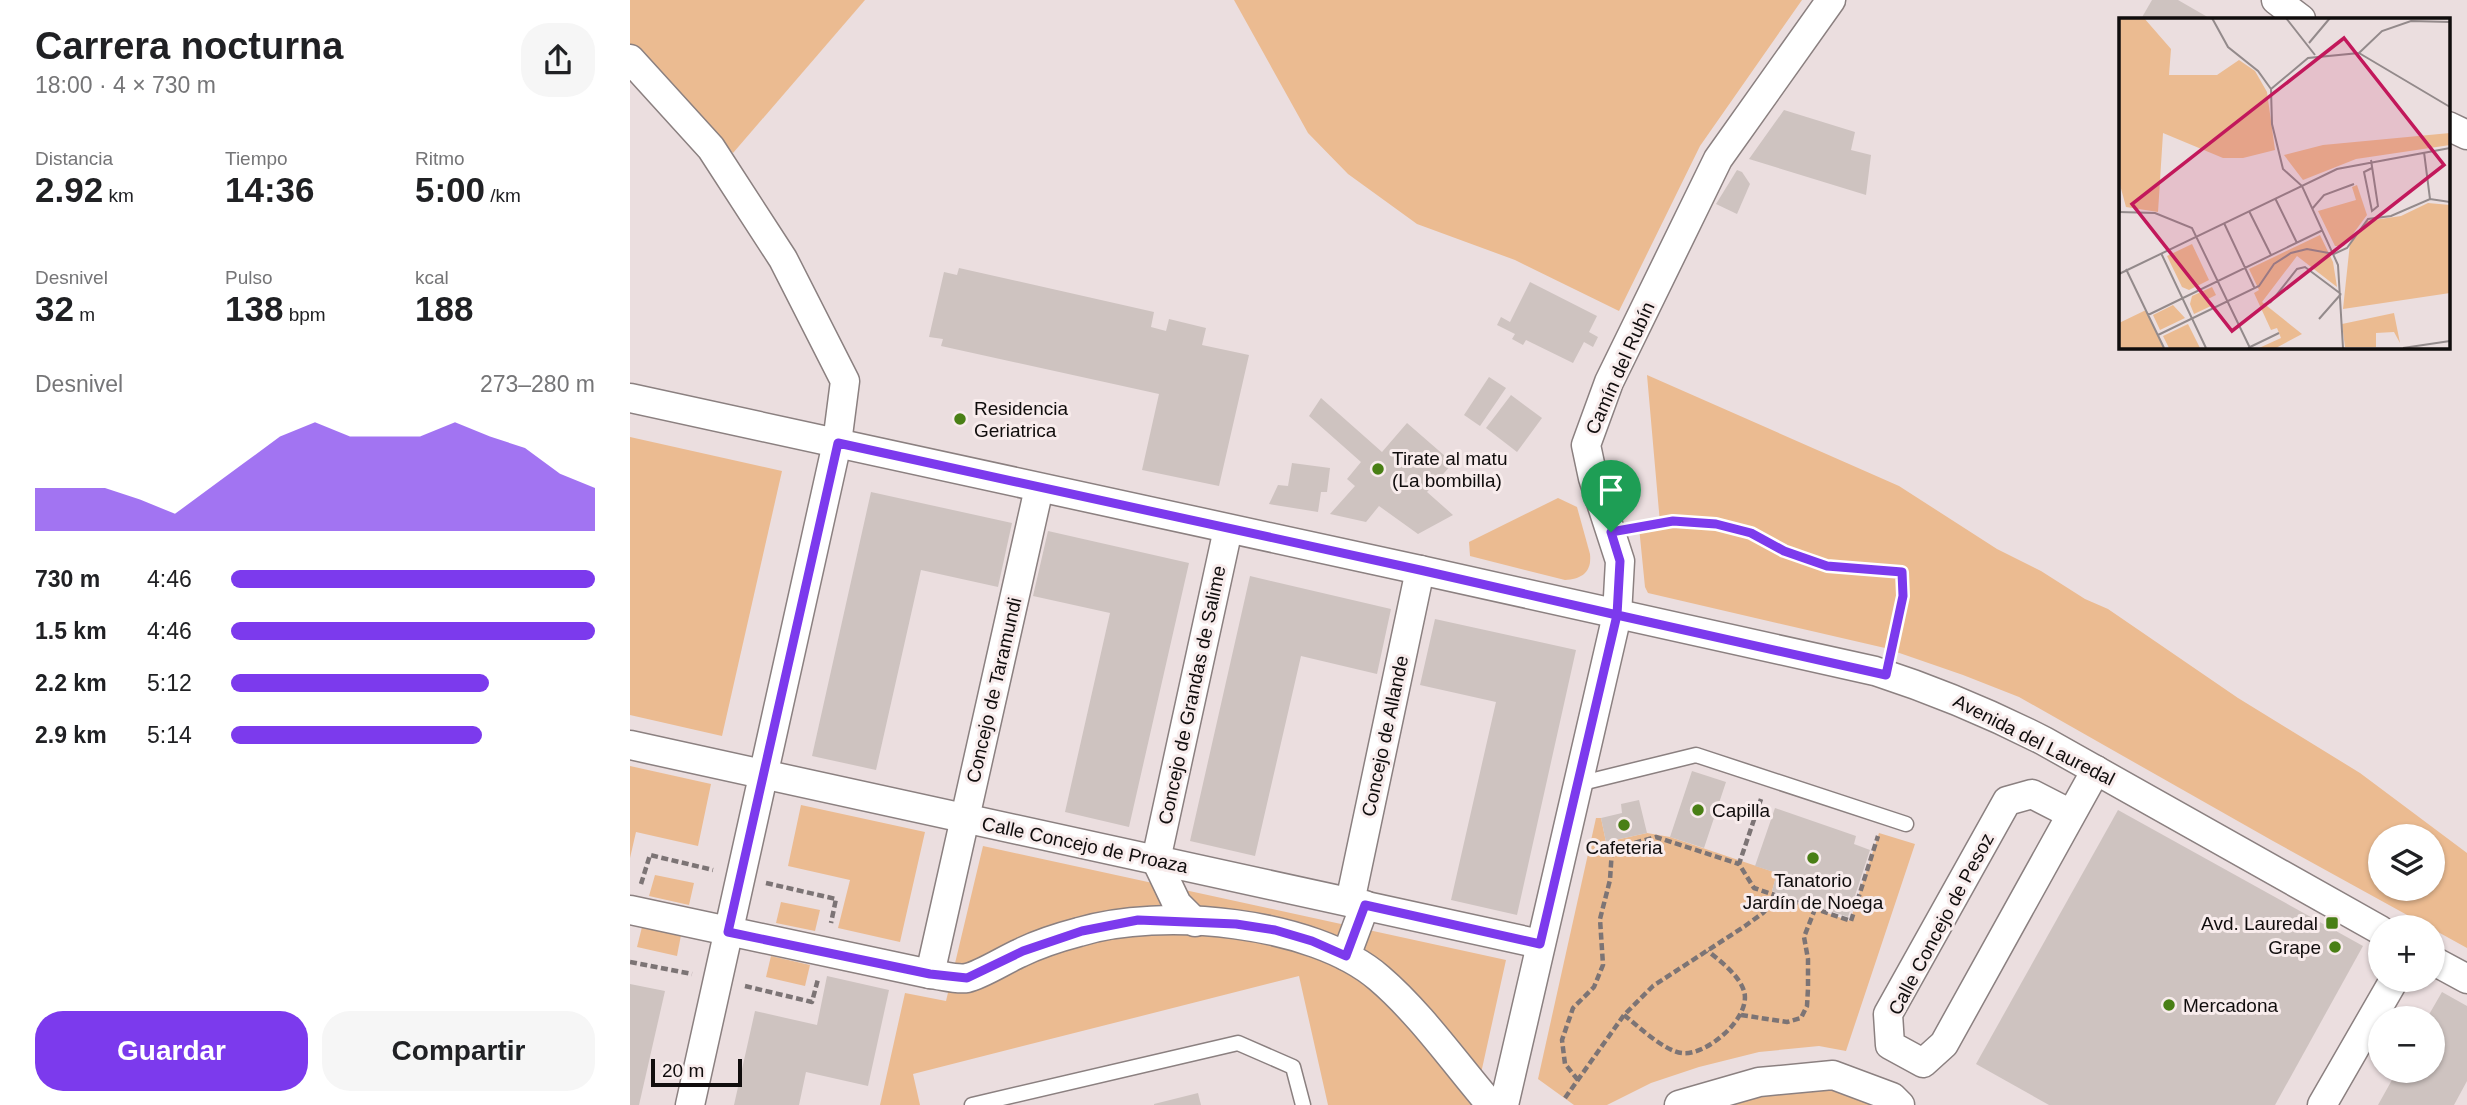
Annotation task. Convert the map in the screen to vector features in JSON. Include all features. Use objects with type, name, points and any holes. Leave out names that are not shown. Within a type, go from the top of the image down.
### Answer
[{"type":"street","name":"Camín del Rubín","points":[[1504,1105],[1617,615],[1620,561],[1592,478],[1586,445],[1609,382],[1718,159],[1831,0]]},
{"type":"street","points":[[2276,0],[2300,18]]},
{"type":"street","points":[[630,59],[711,148],[783,259],[845,382],[838,443],[690,1105]]},
{"type":"street","points":[[2450,127],[2467,135]]},
{"type":"street","name":"Avenida del Lauredal","points":[[630,398],[1420,570],[1886,675],[1937,691],[1991,714],[2368,923]]},
{"type":"street","name":"Concejo de Taramundi","points":[[930,974],[1039,488]]},
{"type":"street","name":"Concejo de Grandas de Salime","points":[[1156,860],[1228,529]]},
{"type":"street","name":"Concejo de Allande","points":[[1346,956],[1420,570]]},
{"type":"street","name":"Calle Concejo de Proaza","points":[[630,745],[1540,944]]},
{"type":"street","points":[[1679,1105],[1759,1082],[1833,1075],[1896,1101],[1913,1058],[1923,1063],[1944,1044],[2096,770]]},
{"type":"street","name":"Calle Concejo de Pesoz","points":[[1913,1058],[1890,1045],[1888,1014],[2007,801],[2032,794],[2071,814]]},
{"type":"street","points":[[1156,860],[1177,904],[1195,922]]},
{"type":"street","points":[[632,910],[930,974],[967,978],[1023,951],[1082,931],[1138,920],[1236,924],[1275,930],[1312,941],[1346,956],[1378,976],[1403,1001],[1491,1105]]},
{"type":"street","points":[[2445,967],[2467,979]]},
{"type":"street","points":[[2322,1105],[2387,992]]},
{"type":"lane","points":[[1578,784],[1696,755],[1906,824]]},
{"type":"lane","points":[[972,1105],[1238,1043],[1293,1067],[1303,1105]]},
{"type":"path","points":[[1611,532],[1673,521],[1716,524],[1751,533],[1784,551],[1827,566],[1902,572],[1903,596],[1886,675]]},
{"type":"path","points":[[1739,864],[1767,778]]},
{"type":"path","points":[[1578,1080],[1564,1064],[1562,1040],[1573,1007],[1594,988],[1603,965],[1600,919],[1610,880],[1612,849],[1656,837],[1739,864],[1754,888],[1851,921],[1879,833]]},
{"type":"path","points":[[632,910],[650,855],[740,877]]},
{"type":"path","points":[[1564,1098],[1624,1015],[1653,986],[1763,913],[1779,896]]},
{"type":"path","points":[[1740,1015],[1787,1022],[1801,1018],[1807,1006],[1808,988],[1804,937],[1815,909]]},
{"type":"path","points":[[1624,1015],[1656,1040],[1681,1053],[1701,1050],[1724,1035],[1744,1011],[1744,992],[1724,964],[1708,951]]},
{"type":"path","points":[[630,962],[718,979]]},
{"type":"shaded area","points":[[630,0],[865,0],[733,153],[630,44]]},
{"type":"shaded area","points":[[1234,0],[1802,0],[1700,146],[1619,311],[1515,260],[1417,224],[1348,174],[1308,133]]},
{"type":"shaded area","points":[[1647,375],[1899,486],[1997,549],[2041,571],[2085,599],[2108,609],[2238,698],[2360,773],[2428,824],[2368,824],[2368,893],[2019,697],[1885,648],[1648,593],[1645,587],[1639,527],[1660,523]]},
{"type":"shaded area","points":[[630,437],[782,471],[722,736],[630,715]]},
{"type":"shaded area","points":[[1558,498],[1577,507],[1590,554],[1589,566],[1584,574],[1565,580],[1470,556],[1469,542]]},
{"type":"shaded area","points":[[630,766],[711,784],[698,846],[636,832],[630,858]]},
{"type":"shaded area","points":[[801,805],[925,832],[900,942],[838,928],[850,880],[788,866]]},
{"type":"shaded area","points":[[1596,818],[1601,818],[1606,842],[1647,833],[1670,837],[1777,873],[1772,891],[1778,896],[1850,921],[1879,833],[1915,844],[1846,1051],[1819,1046],[1759,1052],[1699,1067],[1651,1083],[1607,1105],[1574,1105],[1538,1079]]},
{"type":"shaded area","points":[[2445,837],[2467,853],[2467,948],[2445,936],[2445,915],[2407,915],[2382,901],[2445,901]]},
{"type":"shaded area","points":[[983,846],[1506,960],[1474,1105],[1328,1105],[1299,976],[913,1074],[920,1105],[880,1105],[905,993],[946,1001]]},
{"type":"shaded area","points":[[655,875],[694,883],[689,905],[649,896]]},
{"type":"shaded area","points":[[781,902],[820,910],[815,931],[776,923]]},
{"type":"shaded area","points":[[642,927],[681,935],[677,956],[637,947]]},
{"type":"shaded area","points":[[771,956],[810,965],[805,986],[766,977]]},
{"type":"shaded area","points":[[1819,1076],[1874,1105],[1711,1105]]},
{"type":"building","points":[[2152,0],[2178,0],[2209,18],[2142,18]]},
{"type":"building","points":[[1784,110],[1855,132],[1851,150],[1871,155],[1866,195],[1749,159]]},
{"type":"building","points":[[1737,170],[1742,172],[1750,184],[1737,214],[1716,204]]},
{"type":"building","points":[[959,268],[1154,312],[1151,327],[1166,331],[1169,319],[1206,328],[1202,345],[1249,355],[1219,486],[1142,470],[1159,394],[941,346],[943,339],[929,337],[944,272],[957,275]]},
{"type":"building","points":[[1530,282],[1597,316],[1589,332],[1598,337],[1593,347],[1584,342],[1573,363],[1526,340],[1523,345],[1512,339],[1515,334],[1497,325],[1501,317],[1510,322]]},
{"type":"building","points":[[1489,377],[1506,388],[1480,426],[1464,415]]},
{"type":"building","points":[[1511,395],[1542,418],[1517,452],[1486,428]]},
{"type":"building","name":"Tirate al matu (La bombilla)","points":[[1321,398],[1382,452],[1407,423],[1453,463],[1427,492],[1453,515],[1418,534],[1379,506],[1366,522],[1330,514],[1355,486],[1347,479],[1361,462],[1309,416]]},
{"type":"building","points":[[1292,463],[1330,468],[1327,492],[1321,492],[1318,512],[1269,504],[1278,485],[1288,486]]},
{"type":"building","points":[[871,492],[1012,523],[998,587],[921,570],[876,770],[812,756]]},
{"type":"building","points":[[1048,531],[1189,563],[1129,827],[1065,812],[1110,613],[1033,596]]},
{"type":"building","points":[[1250,576],[1391,609],[1377,674],[1301,656],[1255,856],[1190,841]]},
{"type":"building","points":[[1435,619],[1576,650],[1517,915],[1451,900],[1496,702],[1420,685]]},
{"type":"building","name":"Capilla","points":[[1692,771],[1726,782],[1704,848],[1670,837]]},
{"type":"building","name":"Cafeteria","points":[[1639,800],[1647,833],[1606,842],[1601,818],[1622,813],[1621,804]]},
{"type":"building","name":"Tanatorio Jardín de Noega","points":[[1775,808],[1856,836],[1854,844],[1870,850],[1848,917],[1772,891],[1777,873],[1755,866]]},
{"type":"building","points":[[2118,810],[2363,946],[2275,1105],[2049,1105],[1976,1064]]},
{"type":"building","points":[[827,976],[889,990],[868,1086],[806,1072],[799,1105],[734,1105],[755,1011],[817,1025]]},
{"type":"building","points":[[630,984],[665,991],[639,1105],[630,1105]]},
{"type":"building","points":[[2442,992],[2467,1006],[2467,1081],[2454,1105],[2378,1105],[2390,1083],[2445,1083],[2445,1006],[2434,1006]]},
{"type":"building","points":[[1198,1093],[1201,1105],[1154,1105],[1154,1104]]},
{"type":"place","name":"Residencia Geriatrica","points":[[960,419]]},
{"type":"place","name":"Tirate al matu (La bombilla)","points":[[1378,469]]},
{"type":"place","name":"Capilla","points":[[1698,810]]},
{"type":"place","name":"Cafeteria","points":[[1624,825]]},
{"type":"place","name":"Tanatorio Jardín de Noega","points":[[1813,858]]},
{"type":"place","name":"Avd. Lauredal","points":[[2332,923]]},
{"type":"place","name":"Grape","points":[[2335,947]]},
{"type":"place","name":"Mercadona","points":[[2169,1005]]},
{"type":"route","points":[[1611,532],[1620,561],[1617,615],[838,443],[728,932],[930,974],[967,978],[1023,951],[1082,931],[1138,920],[1236,924],[1275,930],[1312,941],[1346,956],[1365,905],[1540,944],[1617,615],[1886,675],[1903,596],[1902,572],[1827,566],[1784,551],[1751,533],[1716,524],[1673,521],[1611,532]]}]
